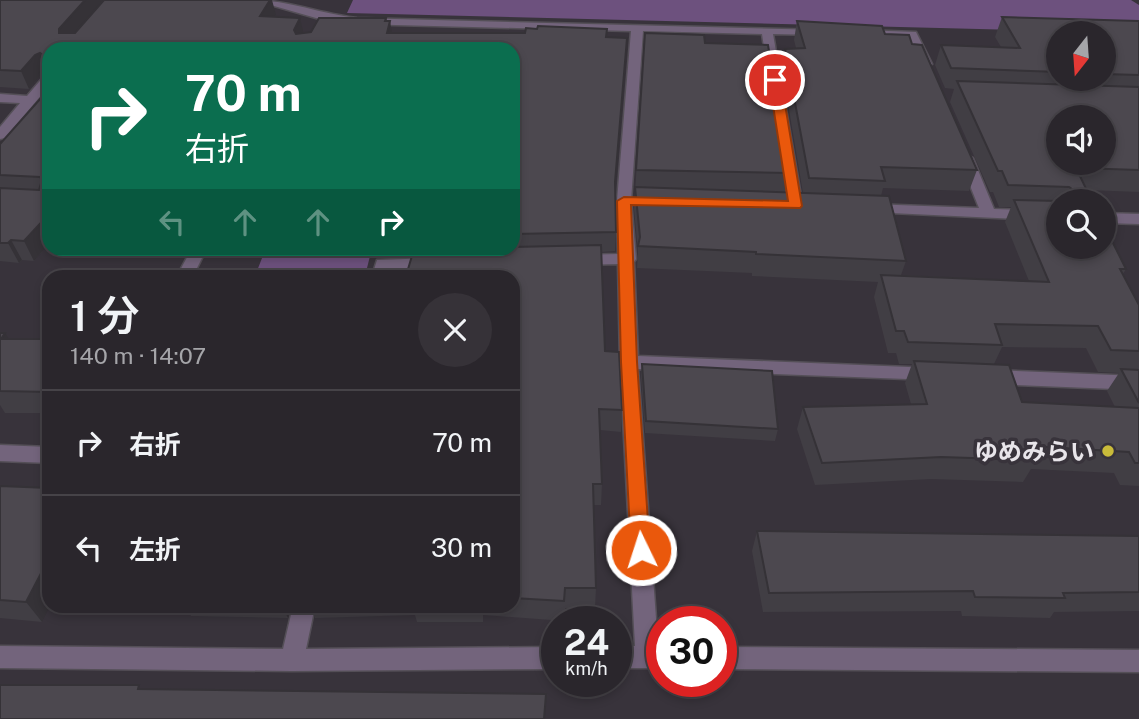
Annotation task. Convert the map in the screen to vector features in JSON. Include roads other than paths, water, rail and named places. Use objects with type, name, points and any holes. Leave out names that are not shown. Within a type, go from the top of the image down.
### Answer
[{"type":"street","points":[[257,0],[321,22],[357,20],[912,34],[932,77]]},
{"type":"street","points":[[637,28],[628,259],[629,362],[650,606]]},
{"type":"street","points":[[767,31],[788,205],[822,206]]},
{"type":"street","points":[[0,135],[42,86]]},
{"type":"street","points":[[0,99],[30,100]]},
{"type":"street","points":[[959,142],[988,213]]},
{"type":"street","points":[[850,208],[1046,215]]},
{"type":"street","points":[[1116,218],[1139,219]]},
{"type":"street","points":[[560,260],[628,259]]},
{"type":"street","points":[[382,270],[383,264],[451,262]]},
{"type":"street","points":[[629,362],[946,375]]},
{"type":"street","points":[[974,376],[1139,383]]},
{"type":"street","points":[[0,453],[42,455]]},
{"type":"street","points":[[292,660],[302,613]]},
{"type":"street","points":[[0,657],[292,660],[541,658]]},
{"type":"street","points":[[737,658],[1139,661]]},
{"type":"place","name":"ゆめみらい","points":[[1108,451]]}]
